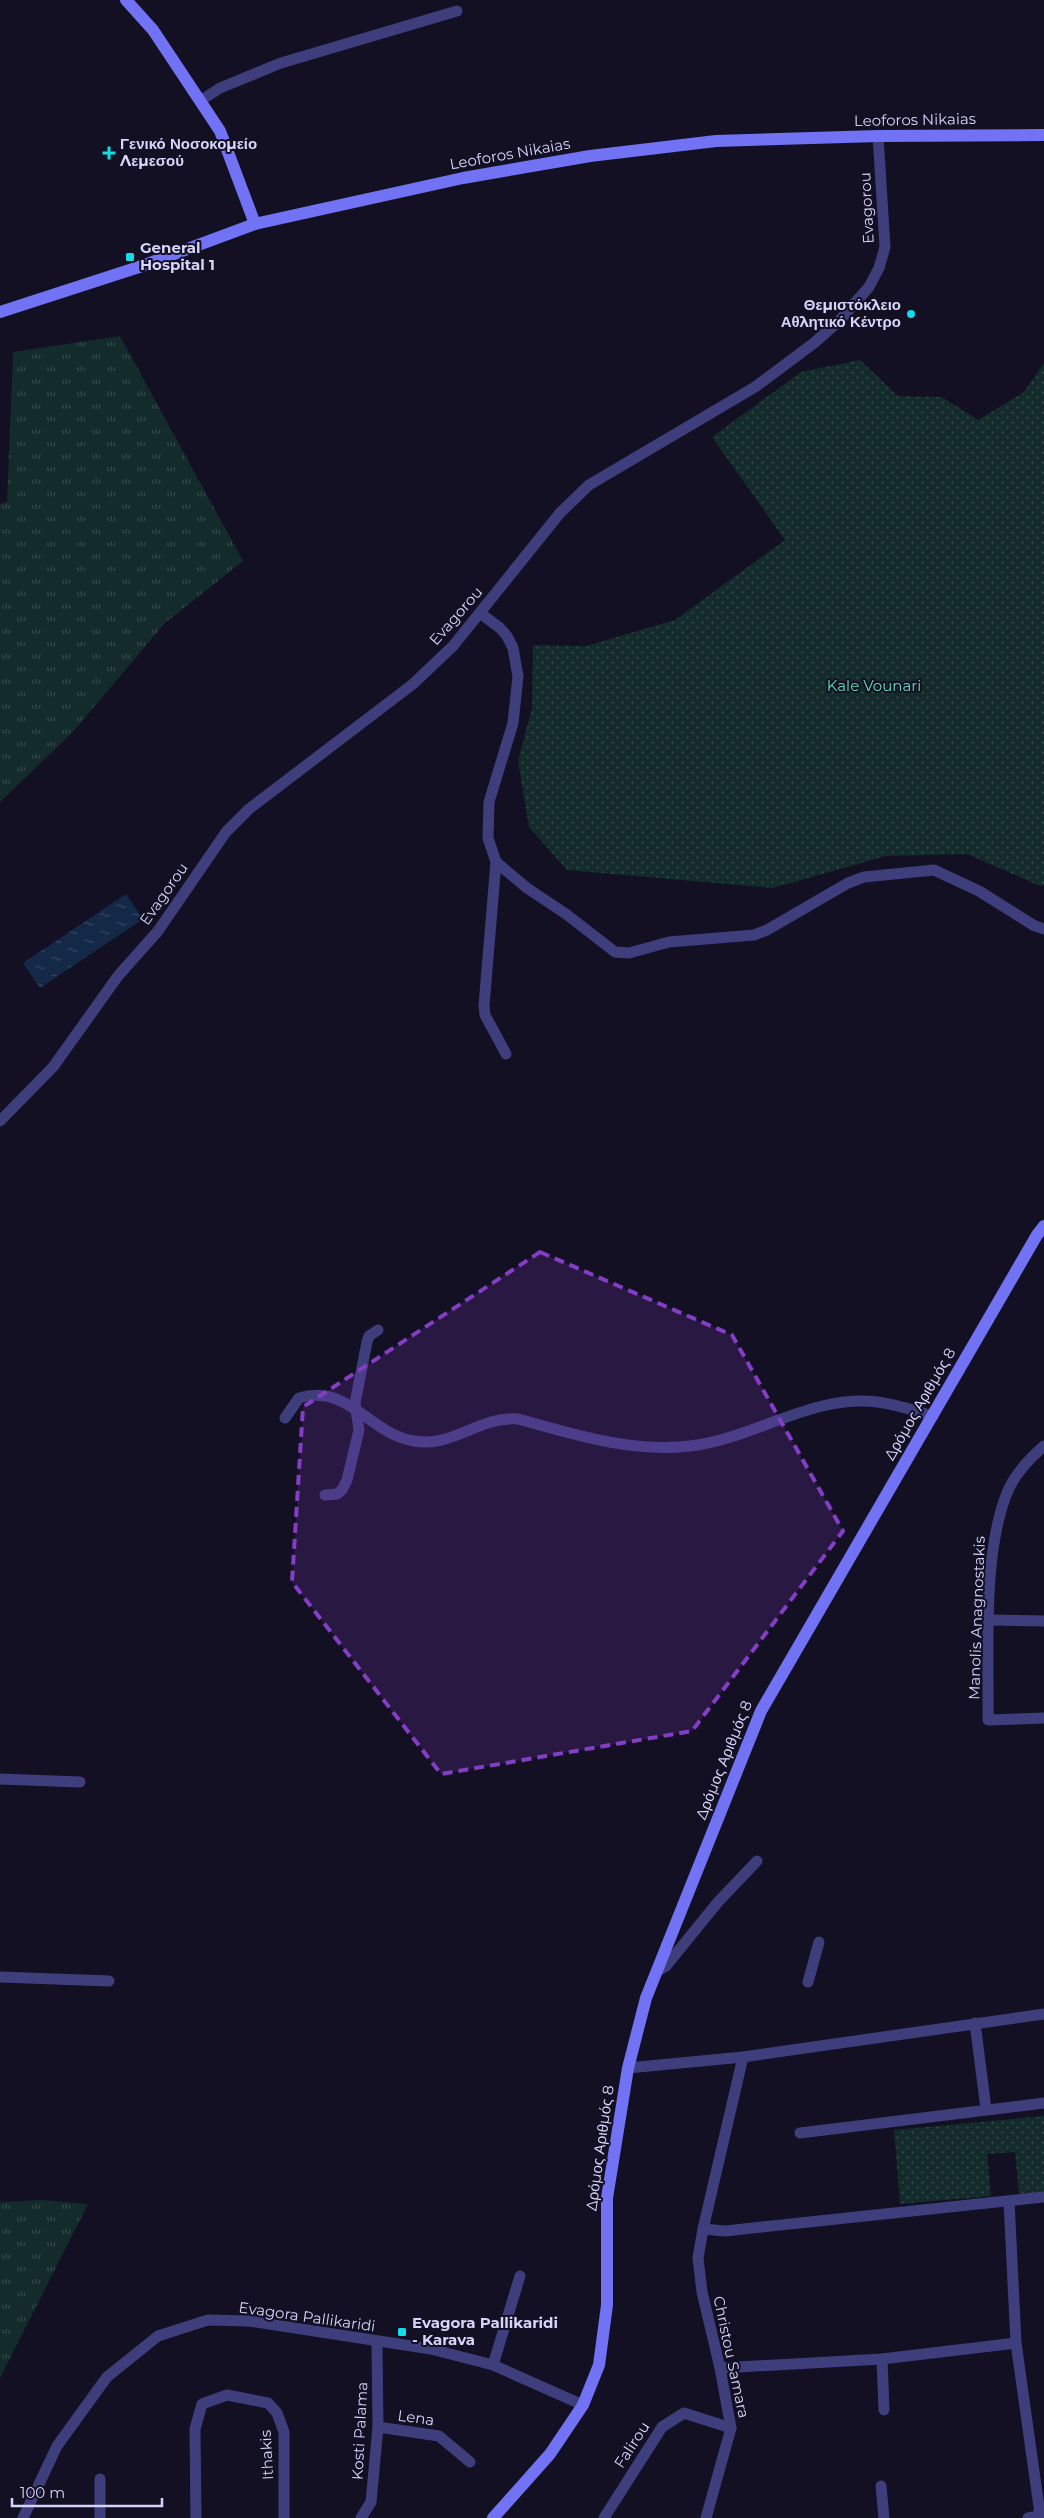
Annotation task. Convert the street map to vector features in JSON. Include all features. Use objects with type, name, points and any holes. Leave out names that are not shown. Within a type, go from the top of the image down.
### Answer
[{"type":"street","points":[[126,0],[153,30],[220,131],[256,224]]},
{"type":"street","points":[[200,101],[220,88],[281,63],[457,11]]},
{"type":"street","name":"Leoforos Nikaias","points":[[0,312],[139,267],[256,224],[463,178],[590,156],[716,141],[878,136],[1044,136]]},
{"type":"street","name":"Evagorou","points":[[0,1121],[53,1067],[118,976],[158,931],[226,832],[249,809],[413,684],[453,646],[560,513],[589,485],[755,386],[814,344],[839,321],[869,287],[879,268],[886,240],[878,136]]},
{"type":"street","points":[[480,613],[507,636],[513,648],[518,676],[513,723],[489,802],[488,838],[496,862],[484,1005],[485,1015],[506,1054]]},
{"type":"street","points":[[496,862],[527,888],[566,914],[610,949],[621,953],[668,942],[754,935],[773,927],[848,883],[864,877],[934,870],[979,891],[1033,925],[1044,929]]},
{"type":"street","name":"Δρόμος Αριθμός 8","points":[[494,2518],[550,2454],[583,2405],[599,2365],[607,2305],[607,2198],[628,2068],[646,1998],[761,1711],[1022,1260],[1044,1226]]},
{"type":"street","points":[[324,1495],[336,1494],[342,1490],[347,1480],[359,1430],[356,1408],[367,1342],[370,1336],[378,1330]]},
{"type":"street","points":[[285,1418],[300,1398],[307,1395],[344,1400],[380,1428],[416,1442],[450,1439],[483,1423],[504,1418],[518,1419],[606,1441],[667,1447],[709,1443],[822,1407],[856,1401],[886,1403],[933,1416]]},
{"type":"street","name":"Manolis Anagnostakis","points":[[1044,1446],[1028,1460],[1007,1492],[993,1541],[989,1620],[988,1720],[1044,1718]]},
{"type":"street","points":[[989,1620],[1044,1621]]},
{"type":"street","points":[[0,1779],[80,1782]]},
{"type":"street","points":[[656,1972],[666,1966],[718,1902],[757,1861]]},
{"type":"street","points":[[808,1982],[819,1942]]},
{"type":"street","points":[[0,1976],[109,1981]]},
{"type":"street","points":[[628,2068],[743,2057],[1044,2014]]},
{"type":"street","points":[[975,2024],[986,2110]]},
{"type":"street","name":"Christou Samara","points":[[706,2518],[731,2428],[720,2368],[702,2292],[698,2258],[743,2057]]},
{"type":"street","points":[[800,2133],[1044,2103]]},
{"type":"street","points":[[703,2229],[725,2231],[1044,2197]]},
{"type":"street","points":[[1009,2201],[1016,2344],[1042,2514],[1028,2518]]},
{"type":"street","points":[[493,2365],[520,2276]]},
{"type":"street","name":"Evagora Pallikaridi","points":[[22,2518],[57,2446],[107,2378],[158,2336],[208,2320],[249,2321],[431,2349],[493,2365],[583,2405]]},
{"type":"street","name":"Kosti Palama","points":[[361,2518],[371,2502],[378,2427],[377,2342]]},
{"type":"street","points":[[720,2368],[882,2359],[1016,2344]]},
{"type":"street","points":[[882,2359],[884,2410]]},
{"type":"street","name":"Ithakis","points":[[196,2518],[195,2429],[202,2404],[227,2395],[268,2403],[277,2413],[284,2432],[284,2518]]},
{"type":"street","name":"Falirou","points":[[604,2518],[662,2427],[684,2413],[731,2428]]},
{"type":"street","name":"Lena","points":[[378,2427],[439,2436],[470,2462]]},
{"type":"street","points":[[100,2479],[100,2518]]},
{"type":"street","points":[[881,2486],[884,2518]]},
{"type":"highlighted area","points":[[540,1252],[732,1335],[843,1531],[692,1731],[441,1774],[292,1582],[303,1407]]},
{"type":"green space","points":[[120,336],[243,561],[165,623],[72,733],[0,802],[0,504],[7,502],[13,352]]},
{"type":"green space","name":"Kale Vounari","points":[[860,360],[898,396],[942,397],[978,420],[1024,392],[1044,363],[1044,885],[1040,886],[967,854],[886,856],[773,888],[567,870],[529,827],[518,761],[532,708],[533,645],[586,646],[675,620],[785,540],[712,437],[801,372]]},
{"type":"green space","points":[[1044,2116],[1044,2192],[1019,2194],[1015,2152],[987,2154],[991,2196],[900,2204],[894,2130]]},
{"type":"green space","points":[[41,2200],[88,2204],[0,2378],[0,2202]]},
{"type":"water","points":[[126,894],[143,919],[40,988],[23,963]]},
{"type":"place","name":"Γενικό Νοσοκομείο Λεμεσού","points":[[109,153]]},
{"type":"place","name":"General Hospital 1","points":[[130,257]]},
{"type":"place","name":"Θεμιστόκλειο Αθλητικό Κέντρο","points":[[911,314]]},
{"type":"place","name":"Evagora Pallikaridi - Karava","points":[[402,2332]]}]
